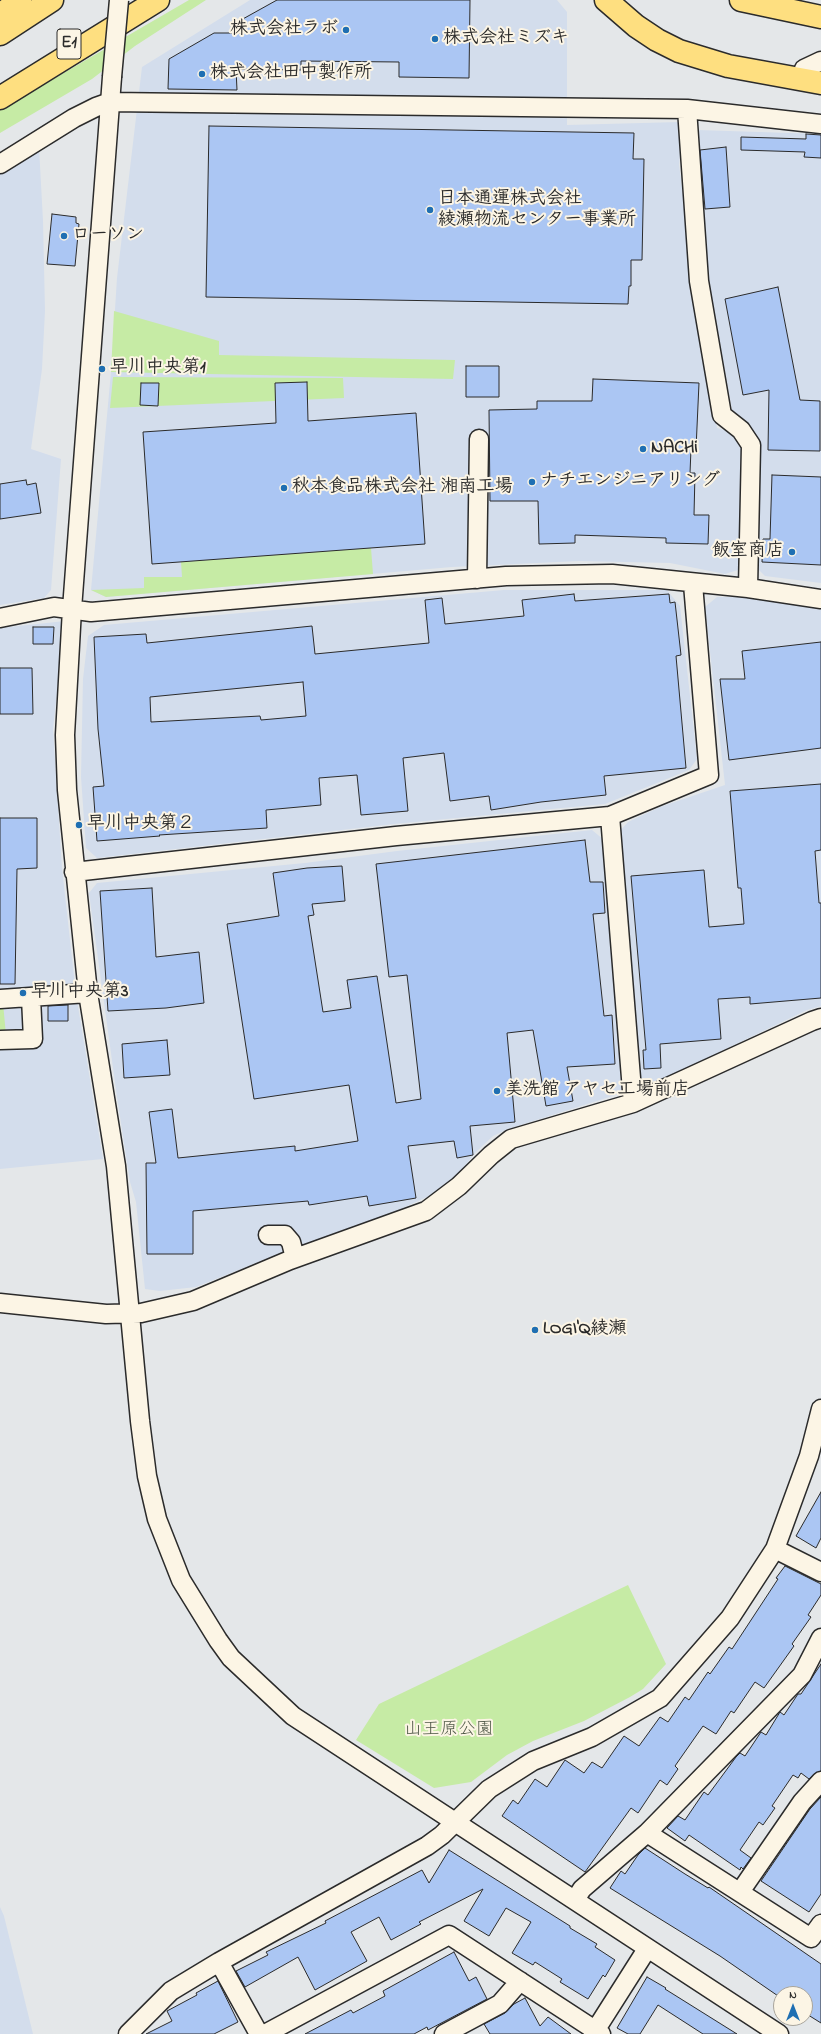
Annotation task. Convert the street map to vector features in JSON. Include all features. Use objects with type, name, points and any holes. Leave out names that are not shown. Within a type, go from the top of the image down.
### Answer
[{"type":"highway","points":[[0,15],[20,0]]},
{"type":"highway","name":"E1","points":[[0,34],[52,0]]},
{"type":"highway","name":"E1","points":[[0,88],[137,0]]},
{"type":"highway","points":[[0,98],[158,0]]},
{"type":"highway","points":[[606,0],[636,26],[657,40],[679,51],[703,59],[753,71],[821,83]]},
{"type":"highway","points":[[741,0],[815,10]]},
{"type":"highway","points":[[753,71],[815,66]]},
{"type":"street","points":[[119,0],[72,609],[65,735],[67,790],[74,872],[88,993],[116,1166],[129,1313],[146,1468],[157,1519],[181,1580],[206,1622],[231,1658],[293,1716],[398,1786],[456,1821],[779,2034]]},
{"type":"street","points":[[0,164],[74,118],[96,106],[110,102],[687,109],[821,124]]},
{"type":"street","points":[[687,109],[699,281],[722,415],[741,430],[751,445],[748,588]]},
{"type":"street","points":[[477,579],[479,440]]},
{"type":"street","points":[[0,618],[54,607],[91,612],[506,576],[612,574],[693,584],[748,588],[821,599]]},
{"type":"street","points":[[74,872],[396,836],[610,816],[709,776],[693,584]]},
{"type":"street","points":[[610,816],[633,1103]]},
{"type":"street","points":[[0,999],[88,993]]},
{"type":"street","points":[[0,1040],[33,1039],[32,998]]},
{"type":"street","points":[[0,1303],[106,1314],[152,1311],[193,1301],[296,1258],[426,1211],[459,1186],[491,1155],[511,1139],[633,1103],[821,1018]]},
{"type":"street","points":[[268,1235],[285,1235],[291,1242],[296,1258]]},
{"type":"street","points":[[128,2034],[171,1991],[219,1962],[428,1846],[456,1821],[480,1796],[533,1762],[592,1737],[660,1698],[730,1618],[775,1549],[810,1456],[821,1409]]},
{"type":"street","points":[[775,1549],[821,1572]]},
{"type":"street","points":[[575,1900],[582,1889],[647,1833],[802,1675],[821,1638]]},
{"type":"street","points":[[740,1892],[802,1802],[821,1781]]},
{"type":"street","points":[[647,1833],[811,1938],[821,1924]]},
{"type":"street","points":[[265,2034],[449,1935],[596,2033],[648,1949]]},
{"type":"street","points":[[219,1962],[259,2034]]},
{"type":"street","points":[[444,2034],[500,2004],[520,1981]]},
{"type":"shaded area","points":[[250,0],[557,0],[567,12],[567,125],[680,122],[681,146],[679,165],[709,383],[717,428],[736,433],[742,447],[741,569],[725,574],[670,563],[579,561],[452,567],[106,597],[91,590],[111,372],[117,278],[142,67]]},
{"type":"shaded area","points":[[697,130],[821,134],[821,583],[765,576],[758,569],[760,468],[757,443],[733,415],[709,282],[694,134]]},
{"type":"shaded area","points":[[39,147],[43,221],[45,311],[42,369],[31,449],[61,459],[51,590],[44,598],[0,605],[0,166]]},
{"type":"shaded area","points":[[504,590],[667,590],[680,606],[697,759],[689,770],[605,804],[394,824],[97,858],[86,848],[81,777],[83,679],[88,636],[104,625]]},
{"type":"shaded area","points":[[717,597],[749,597],[821,608],[821,1006],[807,1010],[651,1085],[638,1087],[619,832],[628,822],[660,807],[725,785],[705,607]]},
{"type":"shaded area","points":[[65,621],[53,729],[62,868],[76,994],[103,1159],[0,1169],[0,628]]},
{"type":"shaded area","points":[[592,830],[604,840],[624,1085],[619,1094],[508,1129],[493,1136],[476,1152],[455,1178],[431,1195],[390,1214],[286,1251],[196,1287],[160,1291],[145,1289],[136,1202],[130,1182],[117,1097],[89,893],[97,883],[305,863],[397,851]]},
{"type":"shaded area","points":[[0,1907],[4,1916],[33,2034],[0,2034]]},
{"type":"green space","points":[[189,0],[206,0],[135,46],[92,79],[0,133],[0,110]]},
{"type":"green space","points":[[114,311],[219,341],[219,355],[455,360],[453,379],[111,372]]},
{"type":"green space","points":[[113,377],[343,378],[344,398],[110,408]]},
{"type":"green space","points":[[371,548],[373,574],[106,597],[91,590],[144,588],[144,577],[182,577],[181,562]]},
{"type":"green space","points":[[3,1003],[6,1035],[0,1035],[0,1004]]},
{"type":"green space","name":"山王原公園","points":[[628,1585],[666,1664],[643,1689],[630,1697],[584,1721],[533,1741],[507,1755],[471,1782],[434,1788],[356,1740],[379,1704]]},
{"type":"building","points":[[277,0],[470,0],[469,78],[399,77],[399,62],[301,61],[301,70],[236,69],[237,90],[168,89],[169,59],[214,33],[241,33],[241,20]]},
{"type":"building","name":"日本通運株式会社 綾瀬物流センター事業所","points":[[209,126],[634,133],[633,159],[644,159],[642,260],[631,260],[631,286],[629,286],[628,304],[206,297]]},
{"type":"building","points":[[806,134],[821,135],[821,158],[804,157],[805,152],[741,150],[741,137],[806,139]]},
{"type":"building","points":[[726,147],[730,207],[705,209],[700,150]]},
{"type":"building","points":[[52,214],[76,217],[76,223],[79,224],[75,266],[47,264]]},
{"type":"building","points":[[778,287],[800,400],[820,401],[820,451],[768,450],[769,390],[743,395],[725,299]]},
{"type":"building","points":[[466,366],[499,366],[499,397],[466,397]]},
{"type":"building","points":[[593,379],[699,383],[696,449],[691,449],[690,473],[695,473],[694,515],[709,515],[708,544],[666,543],[666,538],[575,535],[575,543],[539,544],[538,501],[490,501],[489,410],[537,409],[537,401],[592,401]]},
{"type":"building","name":"秋本食品株式会社 湘南工場","points":[[307,382],[308,421],[416,413],[425,544],[152,564],[143,432],[276,423],[275,383]]},
{"type":"building","points":[[141,383],[159,383],[158,406],[140,405]]},
{"type":"building","points":[[772,475],[821,477],[821,565],[762,562],[763,539],[770,539]]},
{"type":"building","points":[[26,480],[27,485],[36,483],[41,513],[0,519],[0,484]]},
{"type":"building","points":[[574,594],[575,601],[669,594],[670,603],[675,602],[681,655],[676,656],[686,768],[604,776],[606,795],[541,802],[491,810],[489,796],[450,801],[444,753],[403,758],[408,811],[361,815],[357,775],[319,778],[321,805],[266,810],[267,828],[159,835],[160,836],[97,841],[93,787],[104,786],[98,729],[94,637],[146,634],[147,643],[312,626],[315,654],[429,643],[425,600],[442,598],[445,624],[524,616],[522,600]],"holes":[[[303,682],[306,716],[261,720],[260,716],[151,722],[150,697]]]},
{"type":"building","points":[[33,627],[54,627],[53,644],[33,644]]},
{"type":"building","points":[[821,642],[821,748],[729,760],[720,679],[745,679],[742,651]]},
{"type":"building","points":[[0,668],[32,668],[33,714],[0,714]]},
{"type":"building","points":[[821,784],[821,850],[815,851],[819,903],[821,903],[821,998],[750,1004],[750,997],[718,999],[721,1039],[660,1044],[661,1068],[644,1069],[643,1050],[646,1050],[631,876],[704,870],[709,927],[744,924],[741,888],[738,888],[730,791]]},
{"type":"building","points":[[0,818],[37,818],[37,868],[17,869],[15,984],[0,984]]},
{"type":"building","points":[[585,840],[590,882],[603,882],[605,913],[593,914],[604,1016],[612,1015],[615,1064],[567,1067],[573,1101],[546,1106],[533,1030],[507,1033],[515,1122],[470,1126],[473,1155],[457,1158],[454,1141],[408,1146],[416,1198],[369,1206],[367,1196],[309,1205],[308,1201],[193,1211],[193,1254],[147,1254],[146,1163],[156,1163],[149,1112],[172,1109],[178,1158],[295,1146],[295,1151],[358,1141],[349,1085],[254,1099],[227,924],[279,916],[273,873],[307,868],[342,866],[345,901],[312,904],[314,915],[308,916],[323,1012],[351,1008],[347,980],[377,976],[396,1103],[421,1099],[407,975],[389,977],[376,864]]},
{"type":"building","points":[[152,888],[156,957],[199,952],[204,1003],[166,1008],[108,1011],[100,891]]},
{"type":"building","points":[[68,1005],[68,1021],[48,1021],[48,1006]]},
{"type":"building","points":[[167,1040],[170,1075],[124,1078],[122,1044]]},
{"type":"building","points":[[821,1492],[821,1538],[816,1548],[796,1536]]},
{"type":"building","points":[[785,1566],[821,1584],[821,1595],[808,1615],[811,1617],[792,1644],[794,1646],[764,1688],[755,1682],[734,1713],[731,1711],[716,1734],[703,1726],[675,1766],[678,1769],[667,1785],[660,1780],[638,1813],[631,1808],[585,1872],[502,1816],[513,1800],[518,1804],[535,1779],[547,1787],[565,1760],[584,1773],[592,1762],[602,1768],[624,1736],[639,1746],[660,1717],[668,1722],[685,1697],[689,1700],[708,1672],[710,1674],[729,1647],[732,1649]]},
{"type":"building","points":[[821,1664],[821,1771],[814,1774],[809,1779],[801,1773],[798,1778],[793,1775],[772,1806],[775,1808],[763,1825],[759,1822],[740,1850],[751,1858],[743,1869],[741,1867],[740,1870],[689,1835],[685,1841],[667,1828],[678,1816],[685,1820],[704,1792],[708,1795],[736,1757],[740,1753],[745,1756],[761,1732],[766,1735],[780,1712],[784,1715],[798,1694],[801,1694]]},
{"type":"building","points":[[821,1797],[821,1894],[809,1912],[761,1881],[810,1809]]},
{"type":"building","points":[[645,1848],[685,1874],[708,1888],[709,1887],[821,1964],[821,2023],[813,2018],[813,1986],[773,1986],[773,1992],[720,1956],[610,1888],[621,1871],[625,1874],[638,1855]]},
{"type":"building","points":[[449,1850],[570,1926],[570,1928],[597,1944],[595,1947],[615,1960],[605,1977],[603,1975],[588,1999],[560,1982],[562,1979],[535,1962],[533,1965],[512,1953],[531,1922],[506,1908],[489,1936],[464,1921],[483,1889],[419,1922],[421,1924],[391,1940],[379,1917],[351,1932],[367,1961],[315,1990],[298,1957],[245,1987],[236,1971],[268,1955],[266,1952],[326,1923],[325,1921],[422,1870],[429,1883]]},
{"type":"building","points":[[454,1952],[469,1981],[476,1977],[487,1999],[428,2030],[427,2027],[414,2034],[305,2034],[351,2010],[353,2013],[385,1996],[383,1991]]},
{"type":"building","points":[[647,1977],[737,2034],[703,2034],[658,2005],[640,2034],[628,2034],[617,2028]]},
{"type":"building","points":[[218,1981],[238,2022],[214,2034],[146,2034],[172,2021],[167,2011],[197,1995],[196,1993]]},
{"type":"building","points":[[525,1998],[540,2026],[548,2017],[571,2034],[490,2034],[484,2024],[505,2013],[514,2004]]},
{"type":"place","name":"株式会社ラボ","points":[[346,30]]},
{"type":"place","name":"株式会社ミズキ","points":[[435,39]]},
{"type":"place","name":"株式会社田中製作所","points":[[202,74]]},
{"type":"place","name":"日本通運株式会社 綾瀬物流センター事業所","points":[[430,210]]},
{"type":"place","name":"ローソン","points":[[64,236]]},
{"type":"place","name":"早川中央第1","points":[[102,369]]},
{"type":"place","name":"NACHi","points":[[643,449]]},
{"type":"place","name":"ナチエンジニアリング","points":[[532,482]]},
{"type":"place","name":"秋本食品株式会社 湘南工場","points":[[284,488]]},
{"type":"place","name":"飯室商店","points":[[792,552]]},
{"type":"place","name":"早川中央第２","points":[[79,825]]},
{"type":"place","name":"早川中央第3","points":[[23,993]]},
{"type":"place","name":"美洗館 アヤセ工場前店","points":[[497,1091]]},
{"type":"place","name":"LOGI'Q綾瀬","points":[[535,1330]]}]
